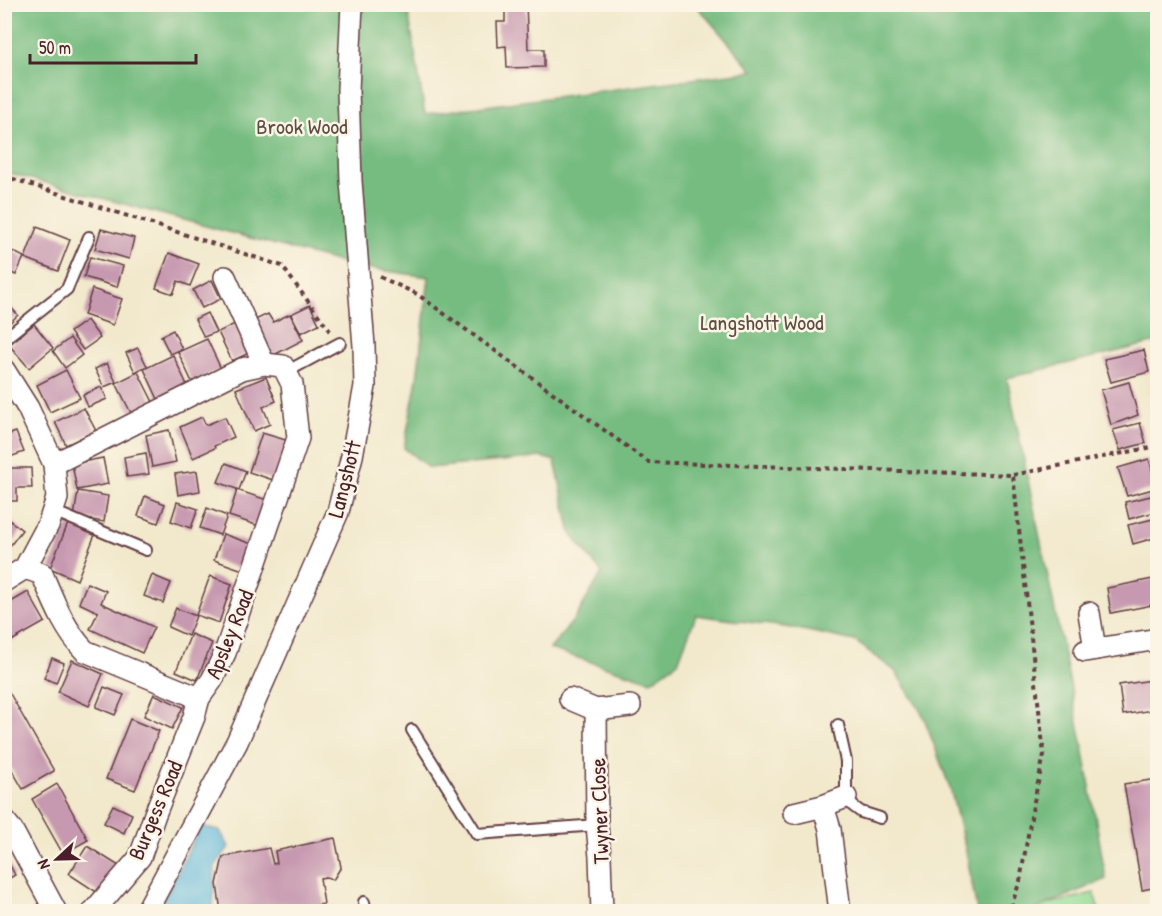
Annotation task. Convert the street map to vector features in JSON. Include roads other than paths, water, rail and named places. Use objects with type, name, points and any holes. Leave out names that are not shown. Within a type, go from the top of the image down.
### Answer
[{"type":"street","name":"Langshott","points":[[146,912],[237,742],[338,513],[352,456],[365,386],[351,182],[348,90],[352,4]]},
{"type":"street","points":[[225,277],[264,364]]},
{"type":"street","points":[[54,464],[242,369],[264,364],[283,366],[286,372]]},
{"type":"street","points":[[4,370],[28,408],[54,464],[57,498],[49,524],[25,568],[4,581]]},
{"type":"street","name":"Apsley Road","points":[[25,568],[42,574],[58,614],[72,639],[84,651],[199,698],[212,680],[225,653],[298,438],[292,384],[286,372]]},
{"type":"street","points":[[1089,613],[1090,650],[1158,639]]},
{"type":"street","name":"Burgess Road","points":[[93,912],[140,857],[194,717],[199,698]]},
{"type":"street","points":[[570,699],[596,710],[630,706]]},
{"type":"street","name":"Twyner Close","points":[[596,710],[597,825],[602,912]]},
{"type":"street","points":[[794,813],[823,806],[846,796]]},
{"type":"street","points":[[823,806],[830,830],[840,912]]},
{"type":"street","points":[[4,820],[12,830],[56,912]]},
{"type":"lane","points":[[4,339],[66,289],[89,237]]},
{"type":"lane","points":[[286,372],[340,343]]},
{"type":"lane","points":[[53,511],[146,550]]},
{"type":"lane","points":[[838,725],[846,760],[846,796],[861,812],[880,818]]},
{"type":"lane","points":[[412,730],[477,834],[597,825]]},
{"type":"lane","points":[[1147,912],[1158,909]]},
{"type":"water","points":[[201,826],[220,831],[229,847],[215,866],[213,911],[157,912]]},
{"type":"park label","name":"Brook Wood","points":[[302,126]]},
{"type":"park label","name":"Langshott Wood","points":[[762,322]]}]
